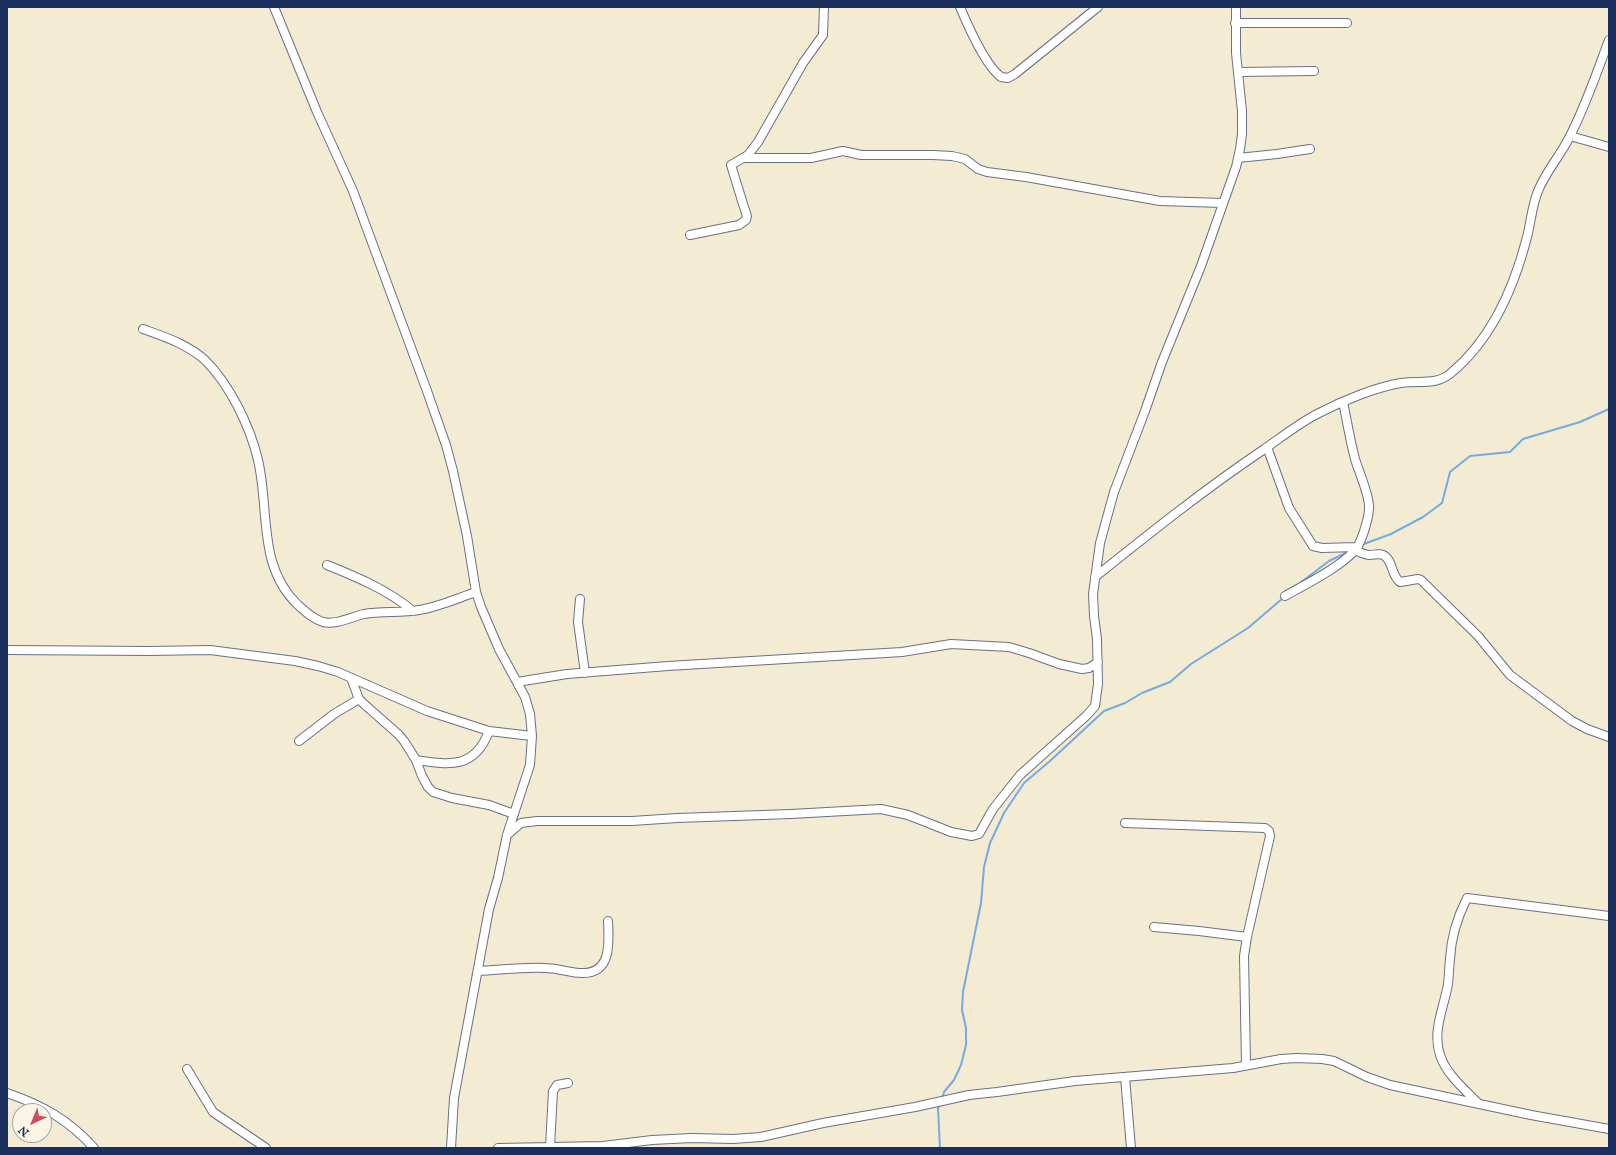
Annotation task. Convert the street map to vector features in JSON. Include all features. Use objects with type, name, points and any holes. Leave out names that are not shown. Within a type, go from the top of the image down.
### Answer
[{"type":"street","points":[[274,7],[317,112],[353,191],[438,422],[446,445],[460,502],[476,592],[499,649],[517,682],[530,714],[532,736],[530,765],[507,835],[498,878],[489,909],[454,1098],[451,1148]]},
{"type":"street","points":[[690,235],[739,225],[746,220],[747,216],[731,168],[732,164],[750,154],[803,63],[823,35],[824,7]]},
{"type":"street","points":[[960,7],[990,66],[1001,77],[1008,78],[1098,7]]},
{"type":"street","points":[[507,835],[521,823],[536,821],[632,821],[790,814],[881,808],[908,815],[951,832],[975,836],[979,834],[993,809],[1020,776],[1076,726],[1095,706],[1098,684],[1098,662],[1094,616],[1095,577],[1100,543],[1114,492],[1146,411],[1162,362],[1201,266],[1238,158],[1242,134],[1235,23],[1236,7]]},
{"type":"street","points":[[1235,23],[1348,23]]},
{"type":"street","points":[[1095,577],[1233,470],[1290,429],[1318,413],[1343,402],[1401,383],[1429,382],[1442,379],[1451,374],[1481,341],[1504,303],[1514,281],[1527,236],[1535,199],[1570,136],[1609,40]]},
{"type":"street","points":[[1238,72],[1314,71]]},
{"type":"street","points":[[1570,136],[1609,147]]},
{"type":"street","points":[[1238,158],[1277,154],[1310,148]]},
{"type":"street","points":[[744,158],[811,158],[843,151],[861,155],[952,156],[965,159],[978,169],[987,172],[1026,177],[1160,201],[1222,203]]},
{"type":"street","points":[[143,329],[180,343],[204,360],[221,380],[239,409],[249,430],[258,461],[269,549],[276,576],[292,599],[306,613],[317,619],[333,623],[365,614],[413,611],[433,607],[476,592]]},
{"type":"street","points":[[1285,596],[1334,566],[1356,548],[1366,522],[1369,505],[1355,458],[1343,402]]},
{"type":"street","points":[[1267,447],[1289,508],[1313,546],[1322,548],[1356,548],[1367,555],[1380,554],[1385,556],[1400,582],[1418,579],[1421,580],[1478,636],[1510,675],[1572,721],[1587,729],[1609,737]]},
{"type":"street","points":[[327,565],[360,579],[392,596],[413,611]]},
{"type":"street","points":[[580,599],[578,622],[584,672]]},
{"type":"street","points":[[517,682],[584,672],[902,652],[952,644],[1009,647],[1059,664],[1082,669],[1089,668],[1098,662]]},
{"type":"street","points":[[7,650],[210,650],[265,657],[318,666],[352,678],[427,711],[489,731],[532,736]]},
{"type":"street","points":[[352,678],[359,698],[369,709],[398,734],[416,760],[422,776],[433,792],[439,795],[489,805],[514,814]]},
{"type":"street","points":[[299,741],[323,722],[359,698]]},
{"type":"street","points":[[416,760],[442,764],[464,762],[479,749],[485,741],[489,731]]},
{"type":"street","points":[[1125,823],[1169,823],[1265,828],[1270,833],[1244,956],[1246,1065]]},
{"type":"street","points":[[1478,1103],[1449,1071],[1440,1056],[1437,1039],[1438,1020],[1448,984],[1451,947],[1455,931],[1468,898],[1609,916]]},
{"type":"street","points":[[478,971],[541,967],[580,974],[590,973],[596,970],[606,960],[609,947],[608,921]]},
{"type":"street","points":[[1154,927],[1199,931],[1247,938]]},
{"type":"street","points":[[498,1148],[602,1146],[686,1138],[733,1139],[761,1137],[823,1123],[916,1107],[968,1095],[1075,1081],[1193,1072],[1246,1065],[1281,1058],[1322,1059],[1334,1062],[1390,1086],[1531,1115],[1609,1129]]},
{"type":"street","points":[[187,1070],[213,1112],[266,1148]]},
{"type":"street","points":[[1125,1077],[1131,1148]]},
{"type":"street","points":[[550,1147],[554,1091],[558,1085],[568,1083]]},
{"type":"street","points":[[7,1093],[45,1108],[58,1116],[78,1132],[94,1148]]},
{"type":"waterway","points":[[1361,545],[1391,534],[1423,517],[1442,503],[1450,472],[1470,456],[1510,452],[1523,439],[1580,422],[1609,409]]},
{"type":"waterway","points":[[1300,583],[1329,561],[1348,552]]},
{"type":"waterway","points":[[942,1099],[944,1092],[954,1080],[961,1065],[966,1045],[966,1028],[962,1010],[963,992],[981,903],[984,867],[990,843],[1004,813],[1024,783],[1104,711],[1170,682],[1191,664],[1248,628],[1283,598]]},
{"type":"waterway","points":[[940,1105],[938,1108],[940,1148]]}]
